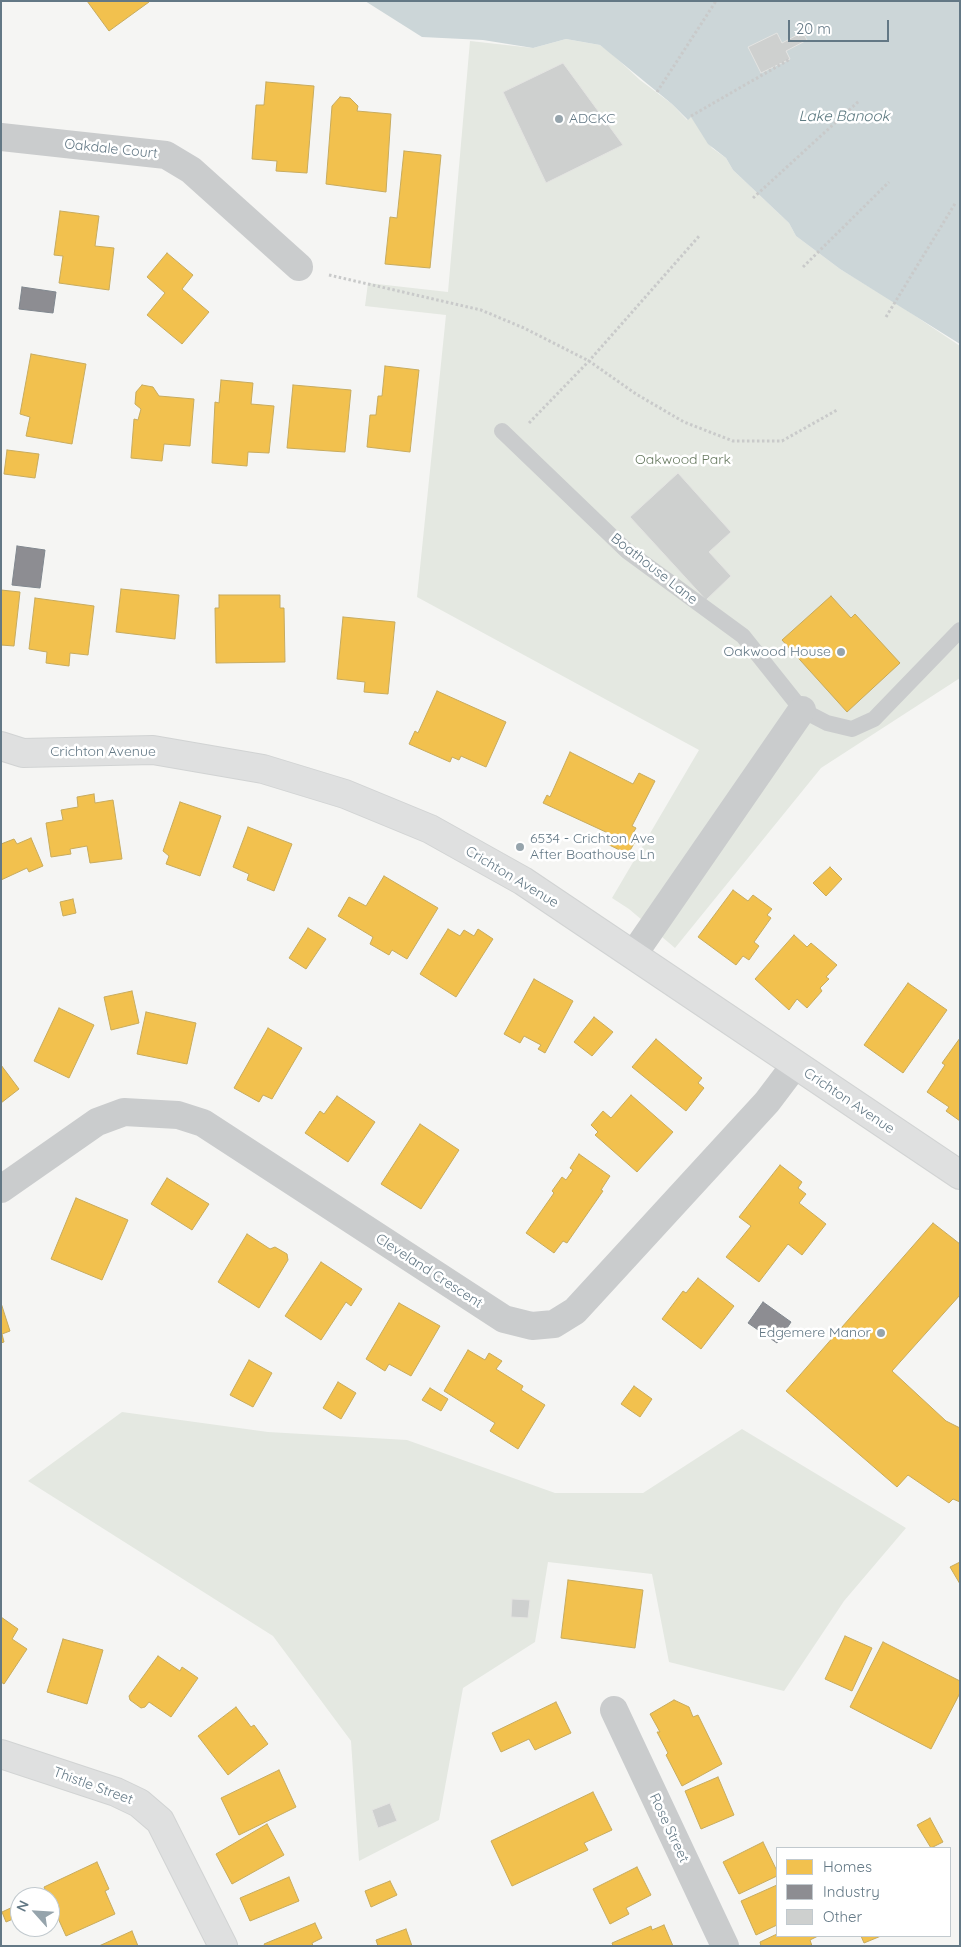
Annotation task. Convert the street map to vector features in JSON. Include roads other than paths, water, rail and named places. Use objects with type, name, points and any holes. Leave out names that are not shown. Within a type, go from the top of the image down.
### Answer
[{"type":"street","name":"Oakdale Court","points":[[1,137],[166,156],[191,170],[299,267]]},
{"type":"street","points":[[633,955],[802,710]]},
{"type":"street","points":[[1,770],[12,750]]},
{"type":"street","name":"Crichton Avenue","points":[[12,750],[153,750],[263,769],[345,794],[430,829],[523,881],[960,1175]]},
{"type":"street","name":"Cleveland Crescent","points":[[1,1189],[97,1122],[124,1112],[178,1115],[203,1123],[504,1319],[532,1326],[554,1324],[575,1311],[582,1304],[767,1102],[795,1065]]},
{"type":"street","name":"Rose Street","points":[[614,1710],[725,1946]]},
{"type":"street","name":"Thistle Street","points":[[1,1754],[116,1792],[140,1803],[160,1821],[223,1946]]},
{"type":"lane","name":"Boathouse Lane","points":[[507,435],[627,552],[742,636],[802,710],[827,724],[852,729],[874,719],[960,630]]},
{"type":"water","name":"Lake Banook","points":[[365,1],[960,1],[960,344],[840,269],[796,236],[789,223],[733,170],[726,158],[708,144],[691,117],[688,120],[672,104],[600,45],[566,39],[533,48],[483,40],[422,37]]},
{"type":"place","name":"ADCKC","points":[[559,119]]},
{"type":"place","name":"Oakwood House","points":[[841,652]]},
{"type":"place","name":"6534 - Crichton Ave After Boathouse Ln","points":[[520,847]]},
{"type":"place","name":"Edgemere Manor","points":[[881,1333]]},
{"type":"park label","name":"Oakwood Park","points":[[683,460]]}]
